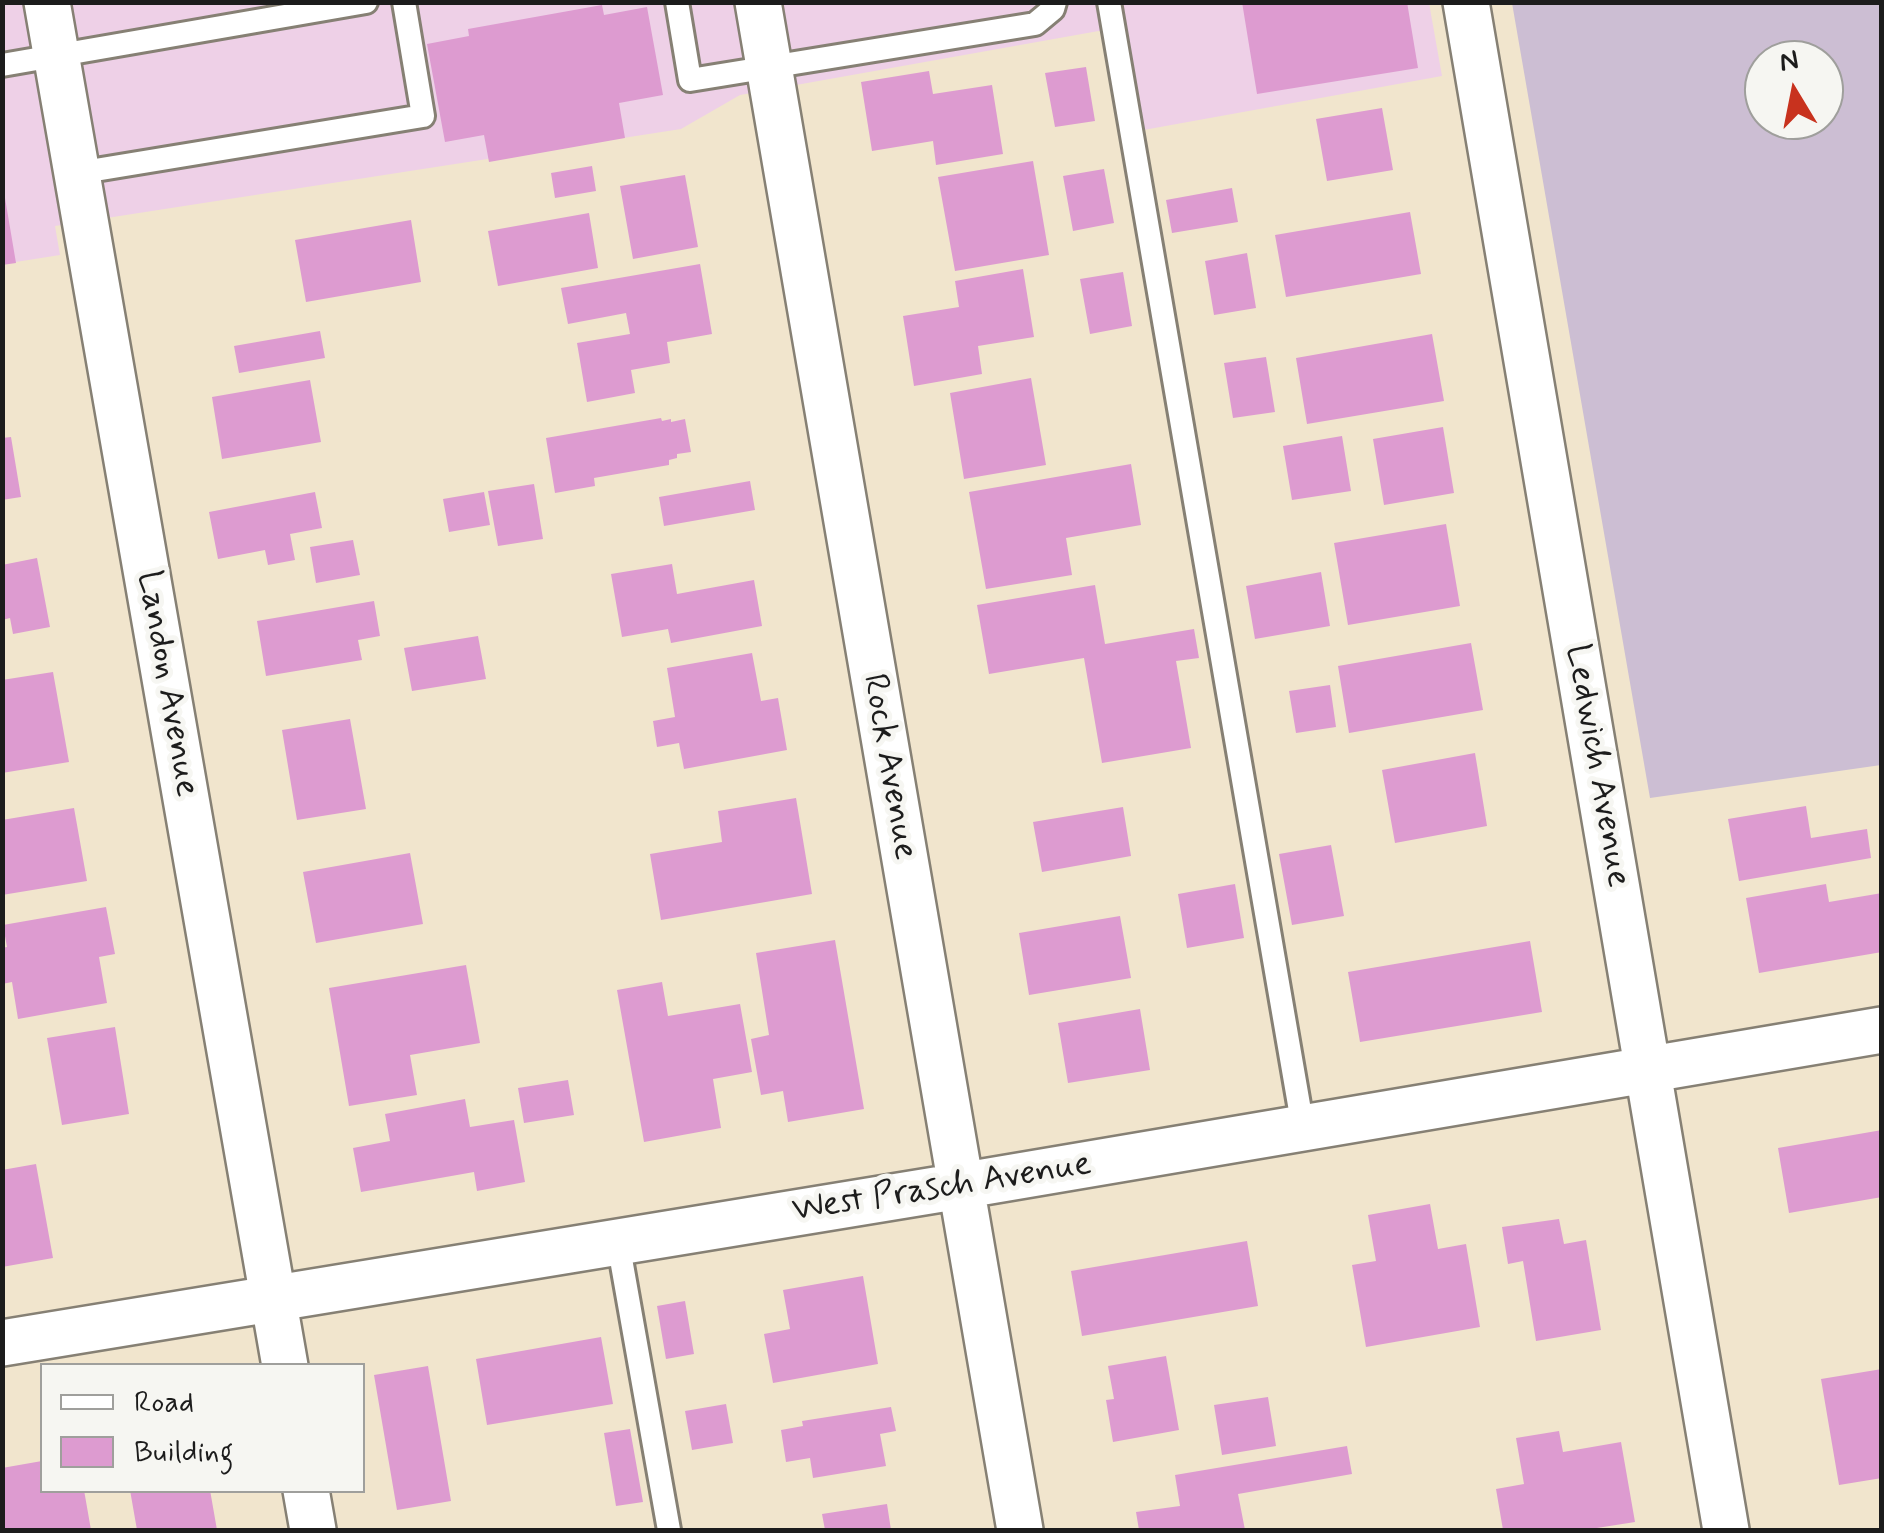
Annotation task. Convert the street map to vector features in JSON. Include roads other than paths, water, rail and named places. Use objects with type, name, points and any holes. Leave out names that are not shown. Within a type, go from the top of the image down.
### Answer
[{"type":"street","name":"Landon Avenue","points":[[47,2],[284,1363]]},
{"type":"street","name":"Rock Avenue","points":[[758,2],[1020,1530]]},
{"type":"street","name":"Ledwich Avenue","points":[[1466,2],[1726,1530]]},
{"type":"street","name":"West Prasch Avenue","points":[[2,1343],[1882,1030]]},
{"type":"street","points":[[307,1493],[314,1530]]},
{"type":"lane","points":[[2,64],[366,2]]},
{"type":"lane","points":[[77,173],[423,116],[404,2]]},
{"type":"lane","points":[[678,2],[690,80],[1036,24],[1054,9],[1055,2]]},
{"type":"lane","points":[[1110,2],[1303,1128]]},
{"type":"lane","points":[[618,1242],[669,1530]]}]
